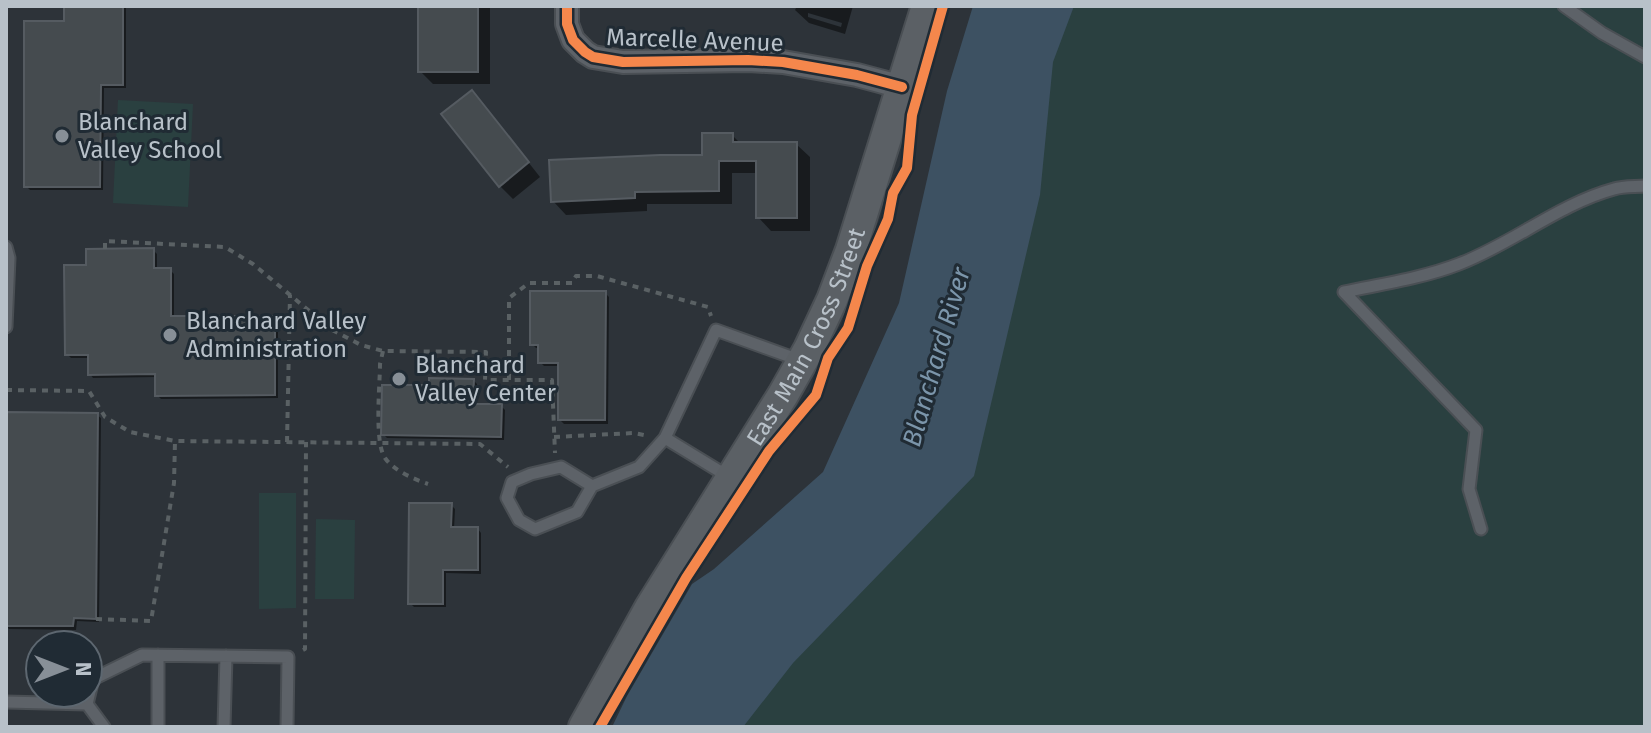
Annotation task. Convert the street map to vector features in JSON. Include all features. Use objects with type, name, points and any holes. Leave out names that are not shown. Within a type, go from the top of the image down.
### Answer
[{"type":"main road","name":"East Main Cross Street","points":[[584,727],[650,608],[802,362],[832,300],[851,250],[927,6]]},
{"type":"street","name":"Marcelle Avenue","points":[[567,6],[567,24],[573,40],[593,57],[623,62],[783,62],[857,75],[902,87]]},
{"type":"lane","points":[[1564,6],[1602,33],[1645,57]]},
{"type":"lane","points":[[1481,529],[1469,489],[1476,430],[1344,292],[1458,265],[1586,200],[1616,188],[1645,186]]},
{"type":"lane","points":[[6,247],[9,258],[6,327]]},
{"type":"lane","points":[[592,486],[561,467],[512,482],[507,498],[519,520],[535,529],[577,512],[592,486],[639,467],[665,438],[716,330],[802,362]]},
{"type":"lane","points":[[665,438],[731,479]]},
{"type":"lane","points":[[104,674],[142,655],[288,657],[287,727]]},
{"type":"lane","points":[[158,655],[158,727]]},
{"type":"lane","points":[[224,727],[226,656]]},
{"type":"lane","points":[[91,709],[104,727]]},
{"type":"path","points":[[105,249],[105,241],[225,247],[253,264],[332,330],[361,345],[383,351],[486,352],[485,380],[552,380],[556,468]]},
{"type":"path","points":[[509,380],[509,298],[529,283],[572,283],[576,276],[597,276],[708,307],[716,330]]},
{"type":"path","points":[[287,442],[290,295]]},
{"type":"path","points":[[383,351],[380,364],[379,443],[386,459],[410,478],[428,484]]},
{"type":"path","points":[[6,390],[89,391],[105,417],[130,432],[175,441],[480,444],[521,478]]},
{"type":"path","points":[[554,437],[634,433],[665,438]]},
{"type":"path","points":[[96,619],[151,621],[174,483],[175,441]]},
{"type":"path","points":[[288,657],[305,649],[306,442]]},
{"type":"green space","points":[[1045,6],[1645,6],[1645,727],[671,727],[911,454]]},
{"type":"green space","points":[[118,100],[193,104],[188,207],[113,203]]},
{"type":"green space","points":[[259,493],[296,493],[296,608],[259,609]]},
{"type":"green space","points":[[316,519],[355,520],[354,599],[315,599]]},
{"type":"water","name":"Blanchard River","points":[[973,6],[1074,6],[1053,62],[1040,195],[974,476],[793,663],[743,727],[612,727],[692,584],[714,569],[823,472],[899,303],[947,91]]},
{"type":"building","name":"Blanchard Valley School","points":[[64,6],[123,6],[123,85],[101,85],[100,187],[24,187],[24,21],[64,21]]},
{"type":"building","points":[[418,6],[478,6],[478,72],[418,72]]},
{"type":"building","points":[[472,90],[529,162],[499,187],[441,114]]},
{"type":"building","points":[[702,133],[733,133],[733,142],[797,142],[797,218],[756,218],[756,161],[719,161],[719,191],[635,192],[635,198],[551,202],[549,160],[702,155]]},
{"type":"building","name":"Blanchard Valley Administration","points":[[154,248],[154,268],[171,268],[171,316],[275,316],[275,395],[155,396],[155,374],[88,375],[88,355],[65,355],[64,265],[86,265],[86,249]]},
{"type":"building","points":[[530,291],[606,291],[605,420],[558,420],[558,363],[538,363],[538,345],[530,345]]},
{"type":"building","points":[[429,378],[474,379],[473,404],[502,404],[501,437],[381,435],[382,385],[429,385]]},
{"type":"building","points":[[6,412],[98,413],[96,619],[74,618],[73,626],[6,626]]},
{"type":"building","points":[[409,503],[452,503],[451,527],[478,527],[478,570],[443,570],[443,604],[408,604]]},
{"type":"cycle path","points":[[567,6],[567,24],[573,40],[593,57],[623,62],[783,62],[857,75],[902,87]]},
{"type":"cycle path","points":[[600,727],[686,578],[769,451],[816,395],[828,358],[848,328],[867,266],[888,219],[893,193],[907,168],[912,115],[943,6]]},
{"type":"place","name":"Blanchard Valley School","points":[[62,136]]},
{"type":"place","name":"Blanchard Valley Administration","points":[[170,335]]},
{"type":"place","name":"Blanchard Valley Center","points":[[399,379]]}]
